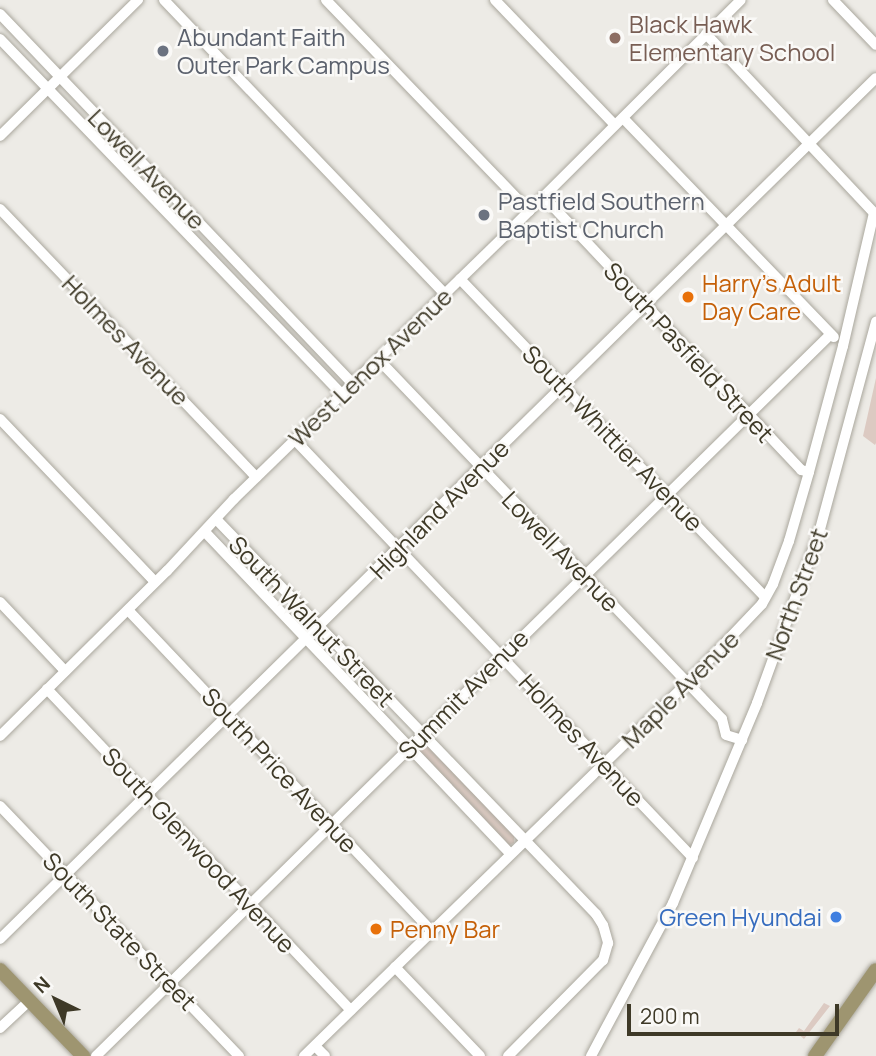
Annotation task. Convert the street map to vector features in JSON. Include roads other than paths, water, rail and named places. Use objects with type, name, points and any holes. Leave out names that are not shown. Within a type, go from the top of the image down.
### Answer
[{"type":"main road","points":[[0,970],[83,1056]]},
{"type":"main road","points":[[816,1056],[876,970]]},
{"type":"street","points":[[0,136],[138,0]]},
{"type":"street","points":[[164,0],[445,294]]},
{"type":"street","points":[[326,0],[529,211]]},
{"type":"street","points":[[495,0],[726,226],[843,346]]},
{"type":"street","name":"West Lenox Avenue","points":[[0,736],[205,531],[254,475],[342,395],[741,0]]},
{"type":"street","points":[[833,0],[876,45]]},
{"type":"street","name":"Lowell Avenue","points":[[0,14],[353,384]]},
{"type":"street","points":[[706,34],[875,214]]},
{"type":"street","name":"Lowell Avenue","points":[[0,39],[342,395]]},
{"type":"street","name":"Highland Avenue","points":[[0,939],[876,78]]},
{"type":"street","name":"South Pasfield Street","points":[[544,197],[801,470],[809,472]]},
{"type":"street","name":"Holmes Avenue","points":[[0,209],[254,475]]},
{"type":"street","name":"Maple Avenue","points":[[304,1056],[687,682],[749,620],[765,597],[789,541],[809,472],[875,214]]},
{"type":"street","points":[[191,239],[203,228]]},
{"type":"street","name":"South Whittier Avenue","points":[[460,279],[765,597]]},
{"type":"street","name":"North Street","points":[[591,1056],[656,937],[693,858],[742,740],[819,533],[876,322]]},
{"type":"street","name":"Summit Avenue","points":[[96,1056],[831,334]]},
{"type":"street","name":"Lowell Avenue","points":[[378,359],[722,719],[726,735],[742,740]]},
{"type":"street","points":[[0,419],[155,582]]},
{"type":"street","name":"Holmes Avenue","points":[[295,440],[693,858]]},
{"type":"street","name":"South Walnut Street","points":[[216,519],[596,914],[607,937],[607,952],[595,972],[508,1056]]},
{"type":"street","name":"South Walnut Street","points":[[205,531],[510,853]]},
{"type":"street","points":[[0,602],[65,671]]},
{"type":"street","name":"South Price Avenue","points":[[128,610],[432,930]]},
{"type":"street","name":"South Glenwood Avenue","points":[[47,689],[351,1010]]},
{"type":"street","name":"South State Street","points":[[0,806],[239,1056]]},
{"type":"street","points":[[395,967],[480,1056]]},
{"type":"street","points":[[0,1028],[30,1000]]},
{"type":"street","points":[[315,1046],[325,1056]]},
{"type":"place","name":"Black Hawk Elementary School","points":[[615,38]]},
{"type":"place","name":"Abundant Faith Outer Park Campus","points":[[163,51]]},
{"type":"place","name":"Pastfield Southern Baptist Church","points":[[484,215]]},
{"type":"place","name":"Harry's Adult Day Care","points":[[688,297]]},
{"type":"place","name":"Green Hyundai","points":[[836,917]]},
{"type":"place","name":"Penny Bar","points":[[376,929]]}]
